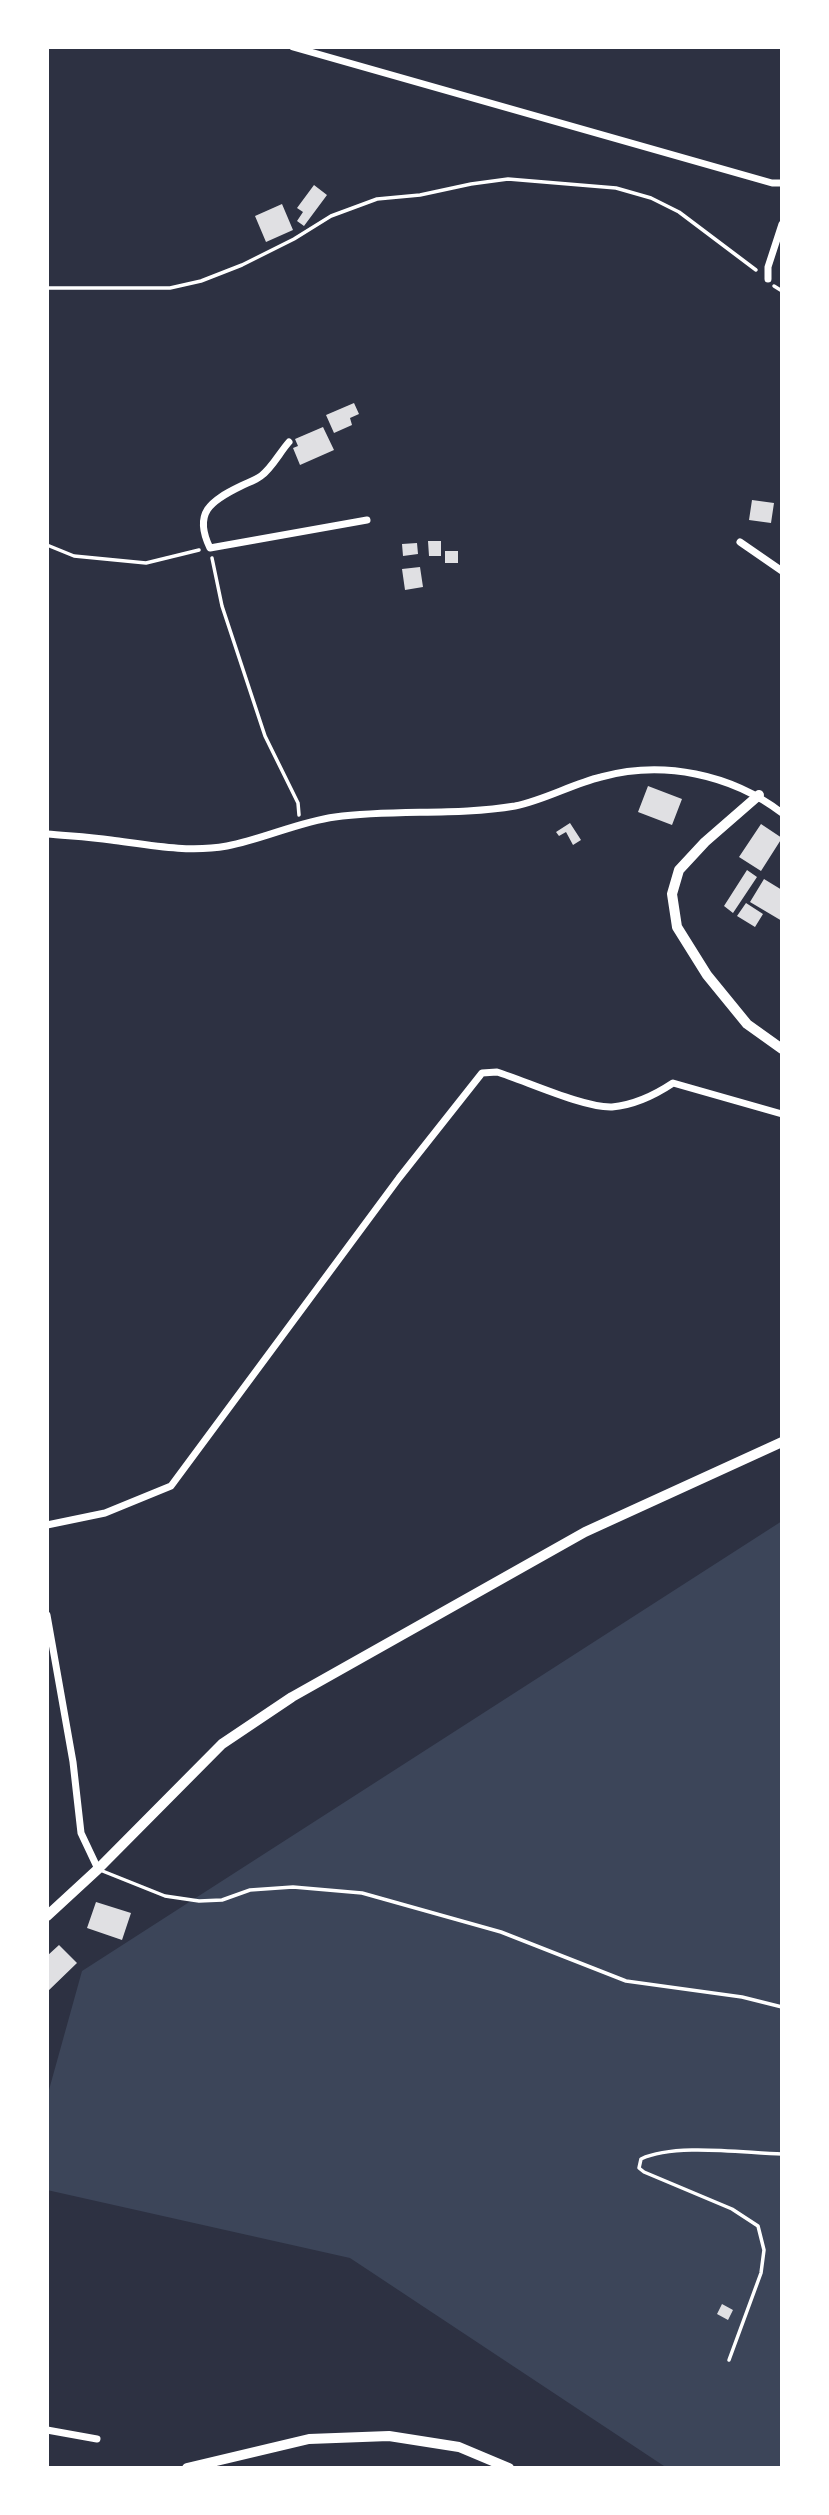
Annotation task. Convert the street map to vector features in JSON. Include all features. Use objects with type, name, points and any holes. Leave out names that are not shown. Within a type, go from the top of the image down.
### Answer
[{"type":"street","points":[[293,47],[772,183],[782,183]]},
{"type":"street","points":[[768,279],[768,267],[782,224]]},
{"type":"street","points":[[289,442],[261,476],[230,491],[210,505],[203,518],[201,530],[210,548],[367,520]]},
{"type":"street","points":[[740,542],[782,571]]},
{"type":"street","points":[[47,834],[183,849],[226,846],[300,824],[335,817],[516,806],[534,802],[602,776],[633,771],[692,771],[759,795],[782,813]]},
{"type":"street","points":[[759,795],[705,842],[679,870],[672,894],[677,927],[708,975],[747,1024],[782,1049]]},
{"type":"street","points":[[47,1525],[105,1513],[171,1486],[399,1178],[482,1073],[497,1072],[587,1104],[612,1107],[652,1097],[673,1083],[782,1114]]},
{"type":"street","points":[[47,1916],[98,1869],[222,1744],[292,1697],[585,1532],[782,1442]]},
{"type":"street","points":[[47,1615],[73,1762],[81,1833],[98,1869]]},
{"type":"street","points":[[47,2430],[97,2439]]},
{"type":"street","points":[[187,2468],[309,2439],[389,2436],[459,2447],[509,2468]]},
{"type":"lane","points":[[98,1869],[164,1896],[199,1901],[222,1900],[250,1890],[293,1887],[362,1893],[501,1932],[626,1981],[742,1997],[782,2007]]},
{"type":"path","points":[[47,288],[170,288],[201,281],[242,265],[294,239],[331,216],[377,199],[420,195],[508,179],[616,188],[651,198],[679,212],[768,279]]},
{"type":"path","points":[[47,545],[74,556],[146,563],[210,548],[222,606],[265,736],[298,803],[300,824]]},
{"type":"path","points":[[729,2360],[761,2273],[764,2250],[758,2226],[732,2209],[644,2172],[639,2168],[641,2159],[653,2153],[688,2151],[782,2154]]},
{"type":"shaded area","points":[[782,1521],[782,2468],[667,2468],[350,2258],[47,2190],[47,2097],[82,1971]]},
{"type":"building","points":[[314,185],[327,195],[304,226],[297,221],[303,212],[297,208]]},
{"type":"building","points":[[282,204],[293,230],[266,242],[255,216]]},
{"type":"building","points":[[354,403],[359,414],[350,418],[352,425],[334,433],[326,415]]},
{"type":"building","points":[[323,427],[334,450],[300,465],[293,448],[298,446],[295,439]]},
{"type":"building","points":[[752,500],[774,503],[771,523],[749,520]]},
{"type":"building","points":[[428,541],[441,541],[441,556],[429,556]]},
{"type":"building","points":[[417,543],[418,554],[403,556],[402,544]]},
{"type":"building","points":[[445,551],[458,551],[458,563],[445,563]]},
{"type":"building","points":[[420,567],[423,587],[405,590],[402,569]]},
{"type":"building","points":[[648,786],[682,799],[672,825],[638,812]]},
{"type":"building","points":[[570,823],[581,840],[573,845],[566,832],[559,836],[556,832]]},
{"type":"building","points":[[761,824],[782,838],[761,871],[739,857]]},
{"type":"building","points":[[747,870],[757,877],[733,913],[724,906]]},
{"type":"building","points":[[764,879],[782,890],[782,921],[750,902]]},
{"type":"building","points":[[746,903],[763,914],[755,927],[737,916]]},
{"type":"building","points":[[96,1902],[131,1913],[122,1940],[87,1928]]},
{"type":"building","points":[[59,1945],[77,1963],[47,1992],[47,1956]]},
{"type":"building","points":[[722,2304],[733,2310],[728,2320],[717,2314]]}]
